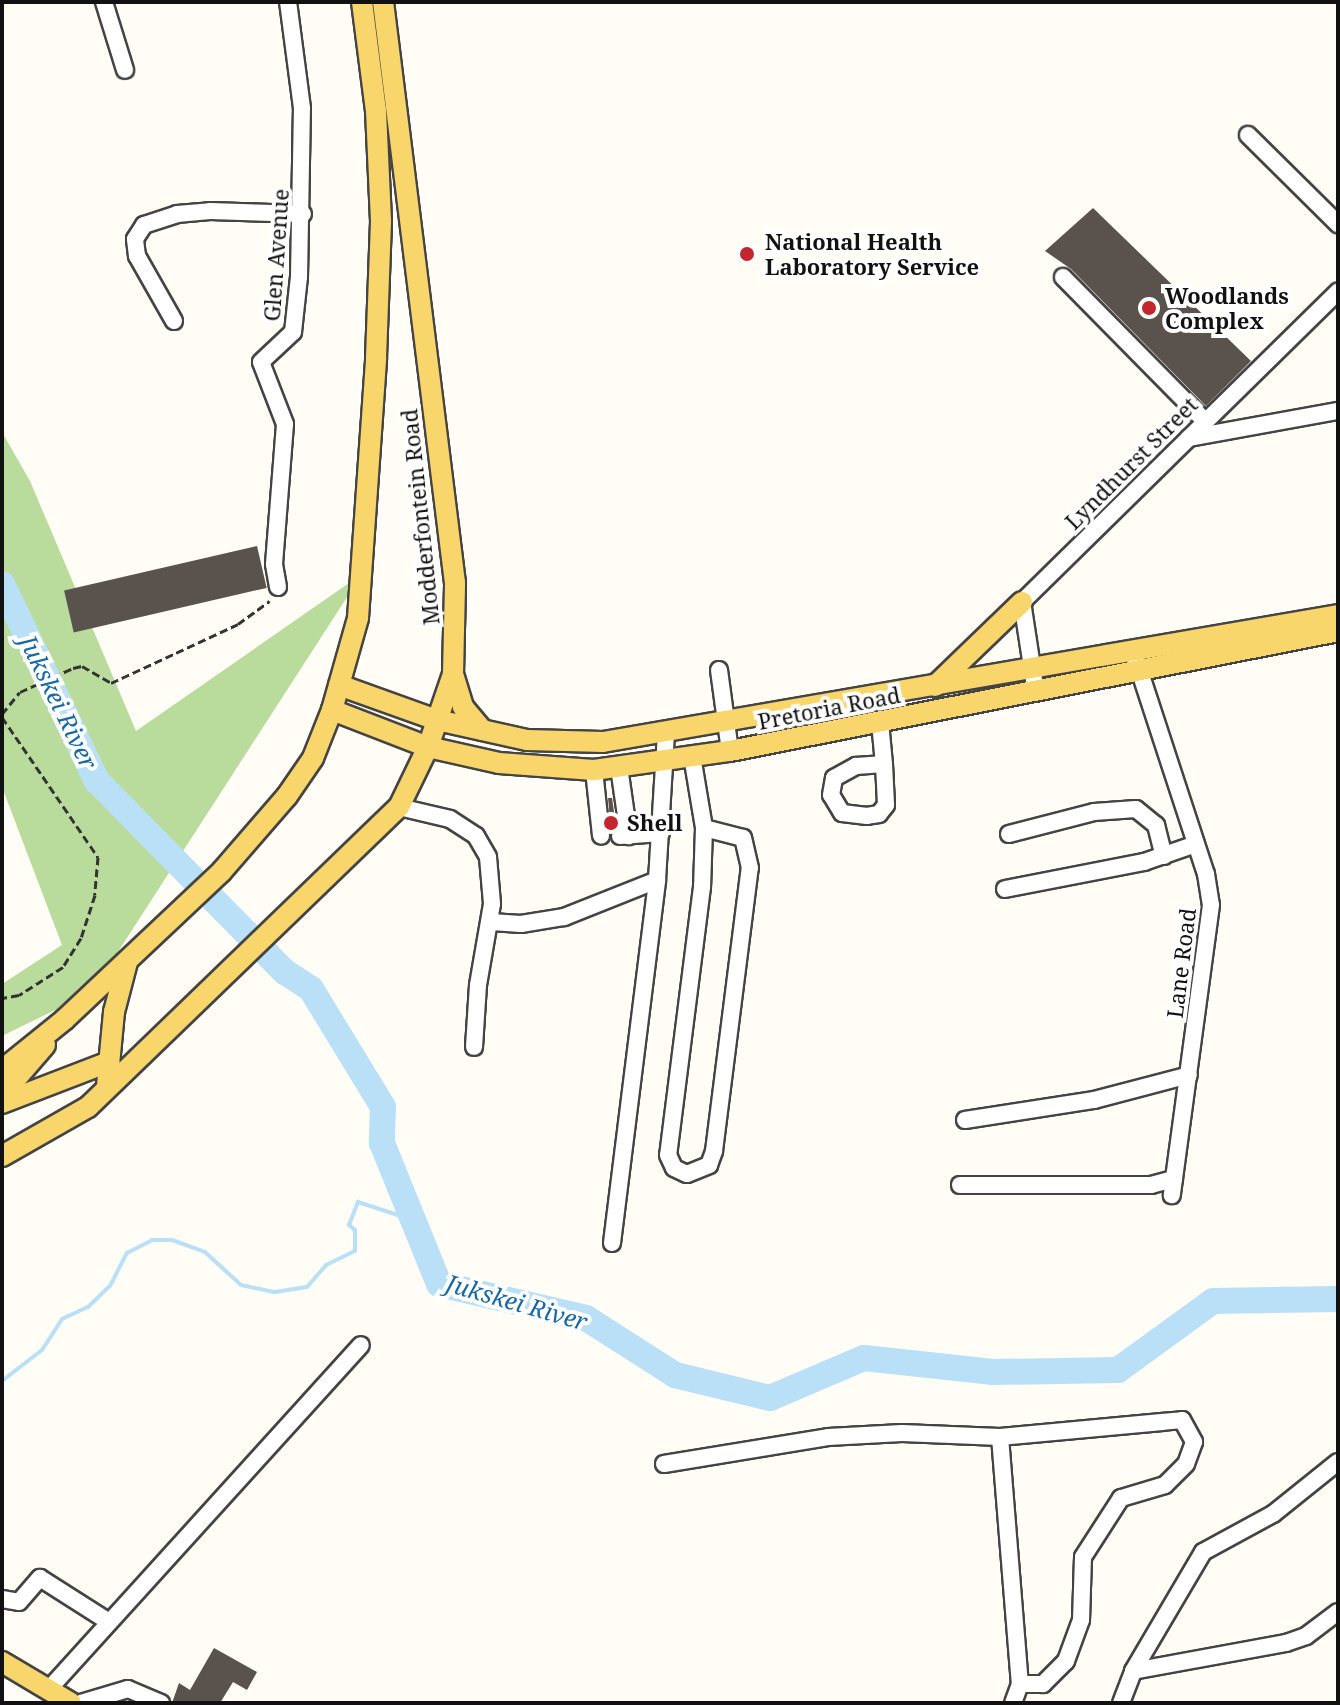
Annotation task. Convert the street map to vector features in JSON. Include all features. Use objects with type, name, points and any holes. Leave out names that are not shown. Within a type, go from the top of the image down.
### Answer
[{"type":"main road","name":"Modderfontein Road","points":[[4,1089],[64,1020],[222,871],[287,796],[313,758],[332,710],[358,618],[381,221],[376,111],[362,2]]},
{"type":"main road","name":"Modderfontein Road","points":[[2,1156],[88,1107],[399,807],[428,747],[453,674],[455,583],[383,2]]},
{"type":"main road","points":[[935,686],[1022,602]]},
{"type":"main road","name":"Pretoria Road","points":[[339,685],[437,720],[568,743],[666,733],[1338,615]]},
{"type":"main road","name":"Pretoria Road","points":[[332,710],[428,747],[524,768],[594,770],[730,751],[1139,673],[1338,631]]},
{"type":"main road","points":[[453,674],[463,707],[482,730]]},
{"type":"main road","points":[[875,696],[880,722]]},
{"type":"main road","points":[[107,1086],[127,962]]},
{"type":"main road","points":[[4,1089],[109,1062]]},
{"type":"main road","points":[[2,1662],[71,1703]]},
{"type":"street","points":[[104,2],[125,70]]},
{"type":"street","name":"Glen Avenue","points":[[278,587],[274,564],[285,424],[261,362],[293,332],[303,214],[302,108],[288,2]]},
{"type":"street","points":[[1248,135],[1338,224]]},
{"type":"street","points":[[174,321],[137,256],[135,239],[144,225],[188,213],[303,214]]},
{"type":"street","points":[[1063,277],[1205,421]]},
{"type":"street","name":"Lyndhurst Street","points":[[1022,602],[1338,291]]},
{"type":"street","points":[[1189,438],[1338,411]]},
{"type":"street","points":[[1022,602],[1036,693]]},
{"type":"street","name":"Lane Road","points":[[960,1185],[1173,1187],[1211,921],[1210,890],[1133,651]]},
{"type":"street","points":[[719,670],[730,751]]},
{"type":"street","points":[[880,722],[884,764]]},
{"type":"street","points":[[612,1243],[657,880],[666,733]]},
{"type":"street","points":[[692,756],[704,828],[702,887],[668,1142],[670,1162],[687,1174],[709,1165],[714,1151],[750,868],[743,838],[704,828]]},
{"type":"street","points":[[619,767],[624,836],[661,833]]},
{"type":"street","points":[[594,770],[601,836]]},
{"type":"street","points":[[399,807],[450,819],[476,836],[490,870],[491,922],[478,985],[474,1047]]},
{"type":"street","points":[[1009,834],[1083,814],[1136,809],[1156,825],[1164,856]]},
{"type":"street","points":[[1005,889],[1164,856],[1196,844]]},
{"type":"street","points":[[491,922],[529,924],[564,917],[657,880]]},
{"type":"street","points":[[965,1120],[1094,1100],[1189,1075]]},
{"type":"street","points":[[49,1689],[361,1345]]},
{"type":"street","points":[[664,1464],[828,1437],[902,1433],[1000,1437],[1163,1418],[1182,1420],[1194,1442],[1175,1479],[1133,1493],[1114,1506],[1081,1561],[1081,1620],[1066,1661],[1043,1684],[1020,1684]]},
{"type":"street","points":[[1000,1437],[1020,1684],[1013,1703]]},
{"type":"street","points":[[1121,1703],[1133,1671],[1203,1552],[1273,1514],[1338,1462]]},
{"type":"street","points":[[2,1599],[19,1602],[40,1578],[109,1622]]},
{"type":"street","points":[[1133,1671],[1296,1640],[1338,1612]]},
{"type":"street","points":[[81,1703],[128,1689],[161,1703]]},
{"type":"path","points":[[2,998],[19,995],[63,967],[81,938],[95,895],[98,857],[2,715],[20,692],[73,668],[82,666],[111,683],[257,615],[264,601],[277,596],[278,587]]},
{"type":"green space","points":[[2,432],[30,481],[136,731],[362,574],[92,992],[2,1036],[2,984],[62,945],[2,787]]},
{"type":"building","name":"Woodlands Complex","points":[[1093,208],[1251,361],[1206,406],[1071,269],[1045,251]]},
{"type":"building","points":[[257,546],[267,588],[74,632],[64,591]]},
{"type":"building","points":[[608,798],[612,798],[616,826],[611,830]]},
{"type":"building","points":[[214,1648],[257,1672],[247,1690],[233,1682],[220,1703],[172,1703],[179,1683],[190,1690]]},
{"type":"waterway","name":"Jukskei River","points":[[2,584],[97,781],[285,972],[311,989],[383,1107],[382,1143],[439,1284],[586,1318],[675,1375],[770,1398],[864,1358],[993,1372],[1118,1370],[1213,1301],[1338,1299]]},
{"type":"waterway","points":[[2,1381],[42,1350],[62,1319],[88,1307],[110,1286],[127,1253],[152,1240],[172,1240],[205,1252],[241,1285],[275,1292],[307,1287],[326,1265],[355,1251],[355,1230],[349,1225],[358,1202],[413,1220]]},
{"type":"place","name":"National Health Laboratory Service","points":[[747,254]]},
{"type":"place","name":"Woodlands Complex","points":[[1149,308]]},
{"type":"place","name":"Shell","points":[[611,823]]}]
